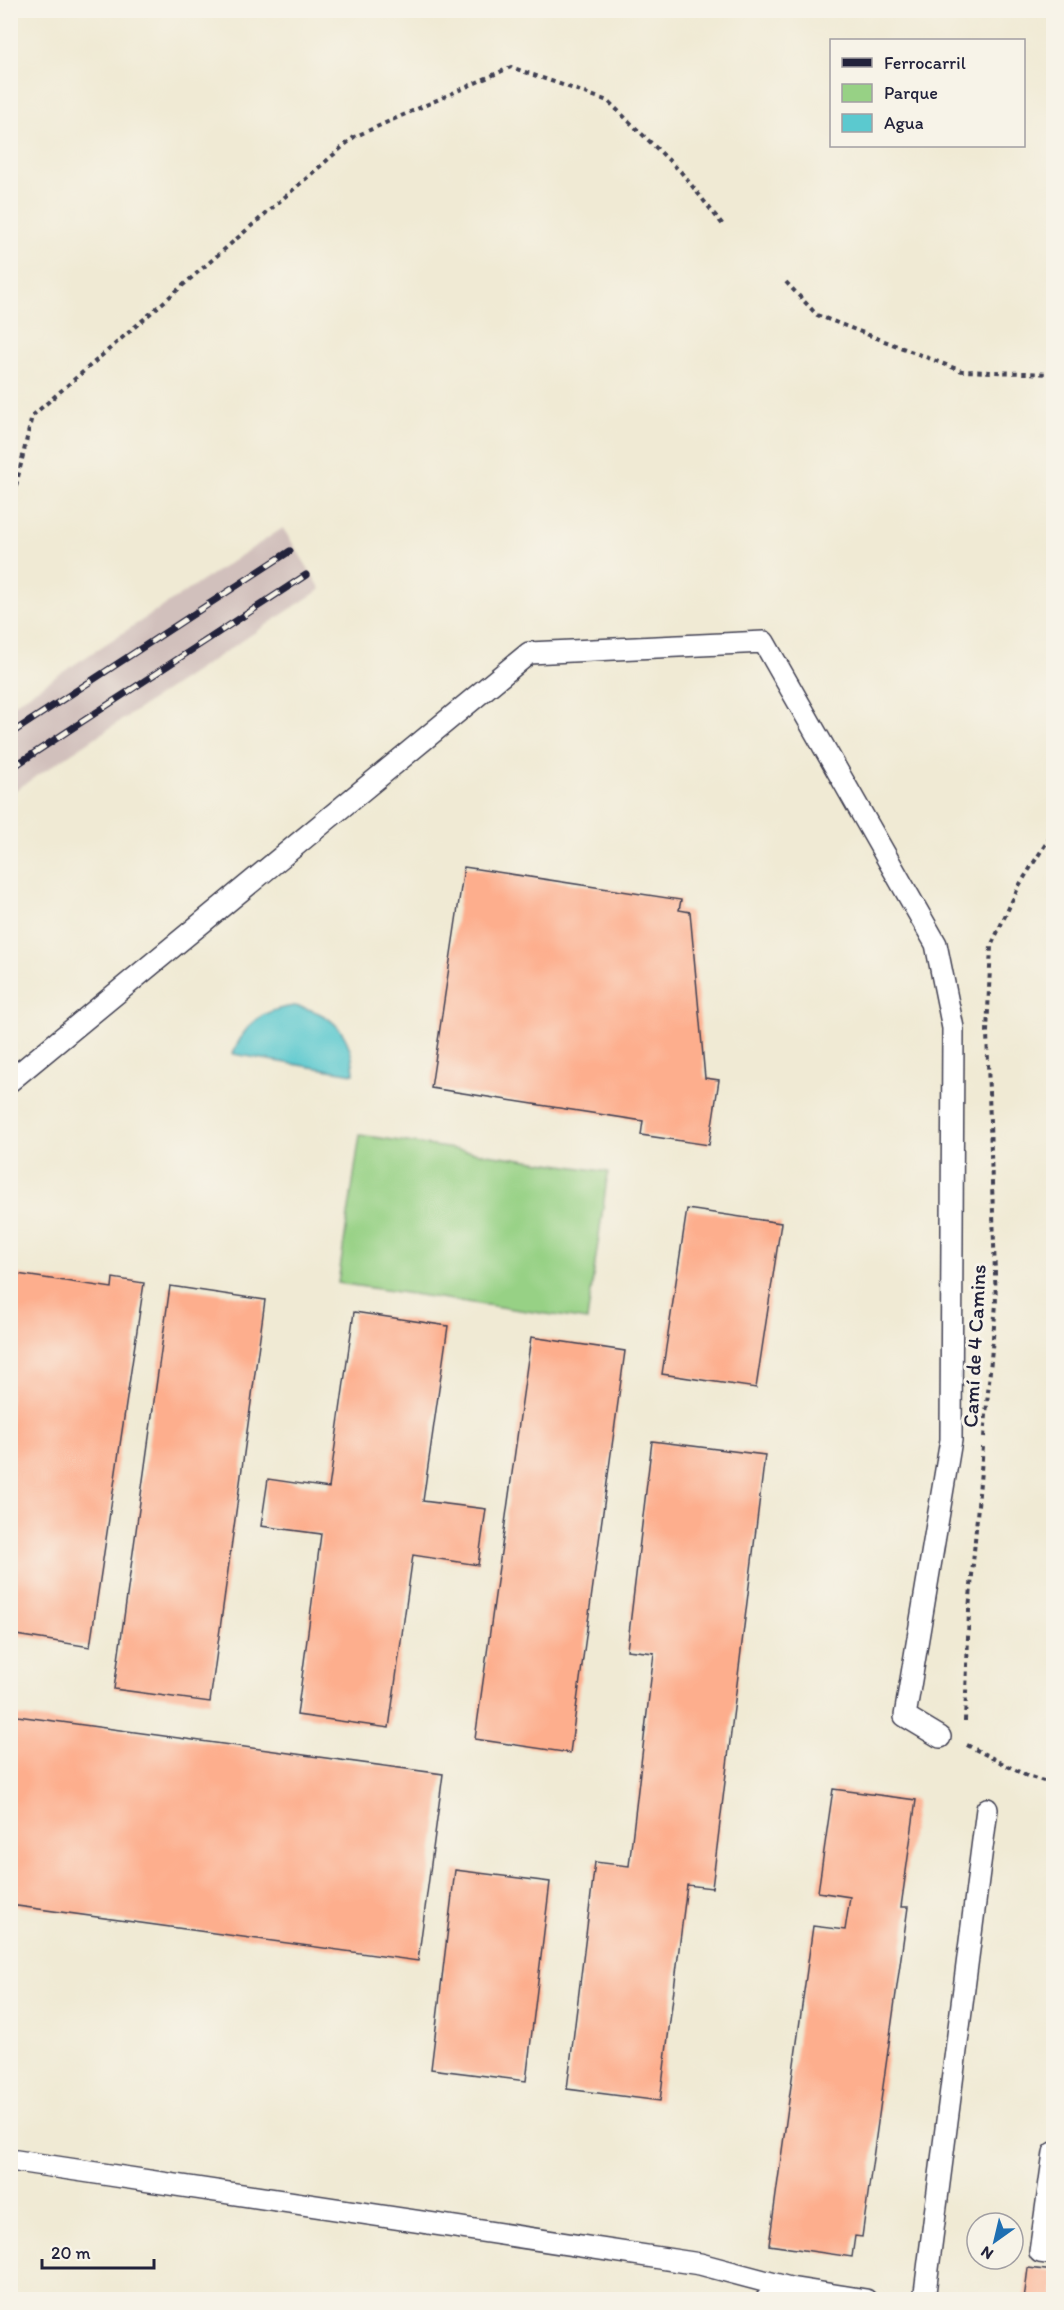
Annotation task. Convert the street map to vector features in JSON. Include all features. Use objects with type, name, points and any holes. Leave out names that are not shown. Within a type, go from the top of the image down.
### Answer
[{"type":"lane","points":[[10,1081],[529,653],[764,642],[936,944],[953,1028],[951,1440],[906,1716],[940,1737]]},
{"type":"lane","points":[[924,2300],[987,1809]]},
{"type":"lane","points":[[10,2160],[700,2264],[790,2288],[866,2300]]},
{"type":"lane","points":[[1053,2161],[1040,2252],[1053,2254]]},
{"type":"lane","points":[[766,2300],[772,2294],[790,2288]]},
{"type":"path","points":[[10,512],[32,416],[354,137],[511,67],[608,101],[681,172],[723,225]]},
{"type":"path","points":[[786,282],[818,315],[962,372],[1053,375]]},
{"type":"path","name":"Camí de 4 Camins","points":[[964,1732],[969,1610],[996,1304],[987,1032],[991,946],[1020,884],[1053,831]]},
{"type":"path","points":[[964,1743],[1027,1776],[1053,1784]]},
{"type":"shaded area","points":[[283,528],[321,589],[11,793],[11,706]]},
{"type":"green space","points":[[360,1135],[608,1172],[587,1320],[338,1283]]},
{"type":"water","points":[[294,1006],[320,1014],[338,1028],[349,1048],[354,1074],[233,1054],[243,1034],[256,1020],[272,1011]]},
{"type":"building","points":[[464,867],[681,900],[679,910],[690,912],[705,1078],[719,1080],[709,1145],[641,1135],[643,1121],[431,1088]]},
{"type":"building","points":[[687,1209],[781,1223],[756,1388],[662,1374]]},
{"type":"building","points":[[10,1273],[112,1288],[113,1278],[144,1283],[90,1647],[10,1634]]},
{"type":"building","points":[[170,1286],[265,1300],[210,1702],[114,1689]]},
{"type":"building","points":[[354,1312],[448,1326],[423,1501],[486,1509],[478,1565],[413,1555],[389,1728],[297,1715],[321,1534],[261,1526],[268,1479],[329,1488]]},
{"type":"building","points":[[531,1337],[625,1351],[570,1753],[475,1739]]},
{"type":"building","points":[[652,1441],[765,1455],[712,1888],[687,1885],[660,2101],[567,2089],[595,1862],[629,1866],[654,1653],[627,1650]]},
{"type":"building","points":[[10,1715],[443,1774],[418,1961],[10,1905]]},
{"type":"building","points":[[833,1789],[916,1800],[901,1907],[908,1907],[862,2237],[855,2236],[852,2257],[769,2245],[813,1926],[845,1930],[850,1897],[818,1892]]},
{"type":"building","points":[[455,1870],[550,1882],[526,2081],[431,2069]]},
{"type":"building","points":[[1028,2268],[1054,2271],[1054,2300],[1024,2300]]},
{"type":"railway","points":[[10,734],[290,551]]},
{"type":"railway","points":[[10,769],[306,575]]}]
